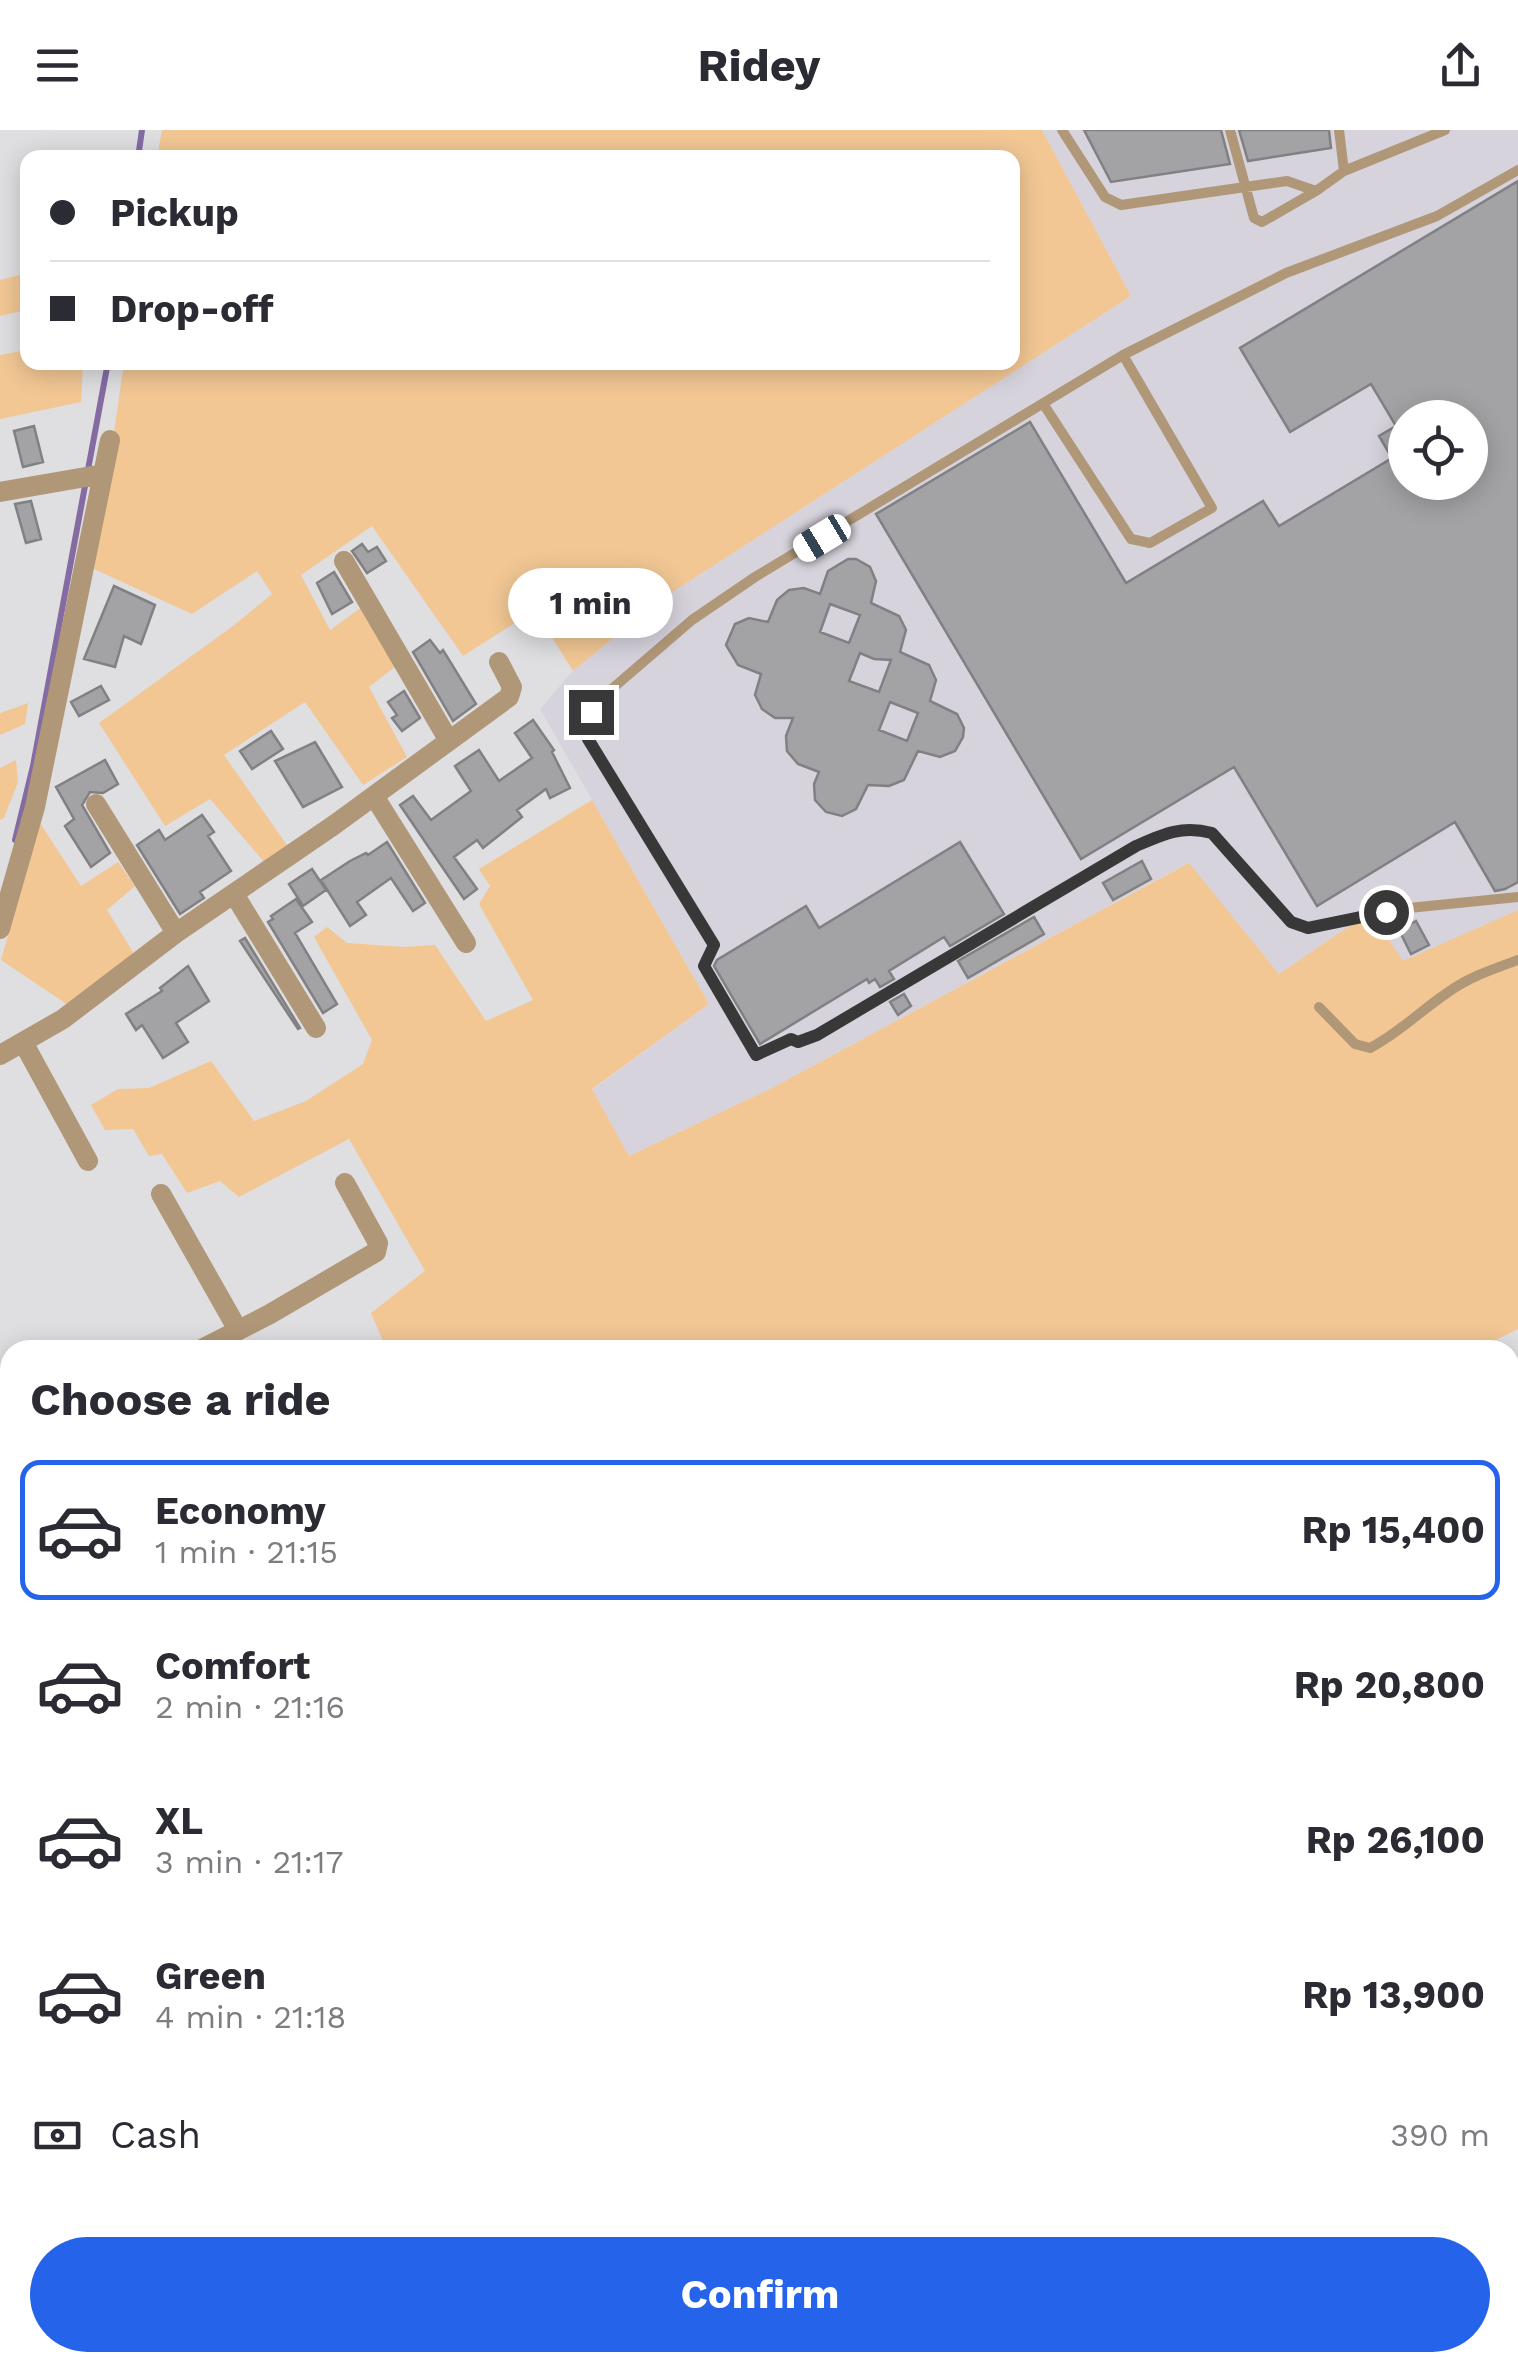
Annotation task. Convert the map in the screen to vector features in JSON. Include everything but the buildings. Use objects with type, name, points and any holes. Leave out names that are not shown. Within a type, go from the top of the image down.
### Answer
[{"type":"street","points":[[0,929],[35,807],[110,440]]},
{"type":"street","points":[[0,492],[103,474]]},
{"type":"street","points":[[344,561],[449,741]]},
{"type":"street","points":[[0,1055],[64,1019],[176,934],[510,697],[512,687],[499,662]]},
{"type":"street","points":[[374,796],[466,944]]},
{"type":"street","points":[[96,804],[176,934]]},
{"type":"street","points":[[234,894],[316,1028]]},
{"type":"street","points":[[23,1042],[88,1160]]},
{"type":"street","points":[[219,1340],[376,1252],[378,1243],[345,1183]]},
{"type":"street","points":[[161,1194],[238,1330]]},
{"type":"lane","points":[[1062,130],[1104,197],[1121,205],[1288,180],[1316,191]]},
{"type":"lane","points":[[1230,130],[1254,218],[1262,222],[1344,172],[1445,130]]},
{"type":"lane","points":[[1339,130],[1344,172]]},
{"type":"lane","points":[[1518,170],[1437,216],[1241,293],[1123,355],[692,620],[591,712],[586,724],[588,739],[714,945],[704,966],[756,1055],[791,1039],[798,1042],[817,1035],[1136,846],[1172,830],[1193,828],[1212,833],[1291,922],[1308,928],[1408,908],[1518,897]]},
{"type":"lane","points":[[1044,404],[1131,539],[1150,543],[1212,508],[1123,355]]},
{"type":"lane","points":[[1319,1007],[1355,1044],[1370,1048],[1479,973],[1518,960]]},
{"type":"shaded area","points":[[162,130],[1042,130],[1131,296],[1020,368],[1020,150],[158,150]]},
{"type":"shaded area","points":[[1042,130],[1518,130],[1518,910],[1403,962],[1369,913],[1279,974],[1188,863],[772,1088],[629,1156],[592,1090],[709,1004],[540,709],[573,671],[657,602],[1131,296]]},
{"type":"shaded area","points":[[20,275],[20,312],[0,316],[0,280]]},
{"type":"shaded area","points":[[20,351],[20,370],[83,370],[81,402],[0,419],[0,355]]},
{"type":"shaded area","points":[[123,370],[1016,370],[657,602],[573,671],[535,610],[463,656],[372,526],[301,575],[330,630],[362,607],[396,666],[369,687],[407,757],[363,785],[305,702],[224,755],[289,848],[266,864],[210,799],[165,826],[99,723],[272,594],[257,571],[192,614],[94,569]]},
{"type":"shaded area","points":[[28,703],[25,724],[0,735],[0,713]]},
{"type":"shaded area","points":[[16,760],[18,782],[0,820],[0,768]]},
{"type":"shaded area","points":[[592,800],[709,1004],[592,1089],[629,1156],[772,1088],[1189,863],[1279,974],[1370,912],[1403,961],[1518,910],[1518,1329],[1495,1340],[383,1340],[371,1313],[425,1271],[349,1139],[239,1197],[220,1181],[187,1193],[162,1154],[149,1156],[133,1129],[105,1130],[91,1105],[118,1089],[149,1088],[211,1061],[254,1121],[306,1101],[363,1064],[372,1040],[314,937],[327,927],[347,943],[435,945],[486,1021],[533,1000],[479,904],[490,886],[479,869]]},
{"type":"shaded area","points":[[40,823],[81,886],[118,862],[135,886],[107,910],[133,952],[131,958],[68,1005],[1,960]]},
{"type":"waterway","points":[[139,150],[142,130]]},
{"type":"waterway","points":[[15,840],[33,766],[107,370]]},
{"type":"route","points":[[591,712],[586,724],[588,739],[714,945],[704,966],[756,1055],[791,1039],[798,1042],[817,1035],[1136,846],[1172,830],[1193,828],[1212,833],[1291,922],[1299,926],[1308,928],[1386,912]]}]
